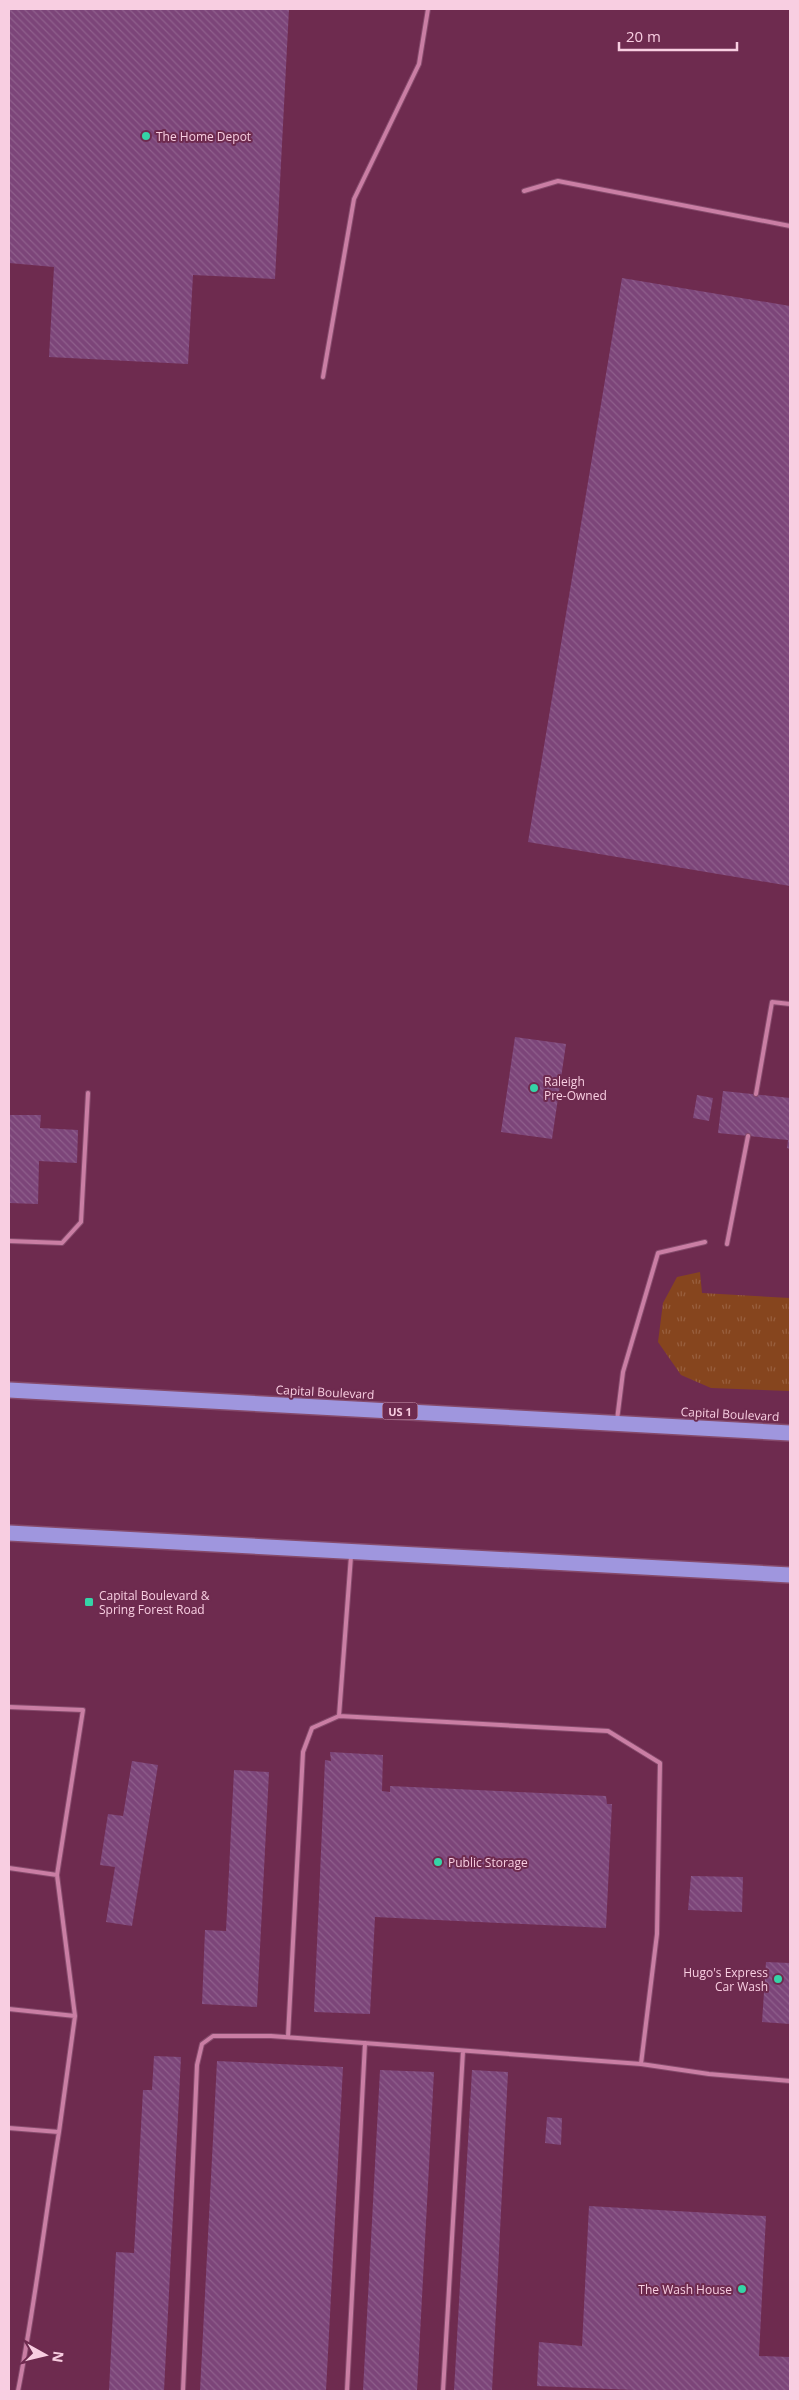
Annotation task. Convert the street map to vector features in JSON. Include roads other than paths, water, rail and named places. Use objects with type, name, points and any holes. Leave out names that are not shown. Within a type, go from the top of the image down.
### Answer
[{"type":"highway","name":"Capital Boulevard","points":[[9,1390],[790,1433]]},
{"type":"highway","points":[[9,1533],[790,1574]]},
{"type":"lane","points":[[323,377],[354,199],[419,64],[428,9]]},
{"type":"lane","points":[[524,191],[558,181],[790,226]]},
{"type":"lane","points":[[756,1094],[772,1002],[790,1004]]},
{"type":"lane","points":[[9,1241],[62,1243],[81,1222],[88,1094]]},
{"type":"lane","points":[[727,1244],[748,1136]]},
{"type":"lane","points":[[616,1423],[623,1372],[658,1254],[705,1242]]},
{"type":"lane","points":[[340,1716],[352,1551]]},
{"type":"lane","points":[[9,1707],[83,1710],[57,1875],[75,2016],[44,2224],[33,2316],[18,2391]]},
{"type":"lane","points":[[288,2038],[303,1752],[312,1728],[340,1716],[608,1731],[660,1763],[657,1934],[640,2064]]},
{"type":"lane","points":[[9,1868],[57,1875]]},
{"type":"lane","points":[[9,2009],[75,2016]]},
{"type":"lane","points":[[183,2391],[197,2065],[202,2044],[214,2036],[288,2038],[640,2064],[709,2074],[790,2081]]},
{"type":"lane","points":[[347,2391],[365,2044]]},
{"type":"lane","points":[[443,2391],[463,2051]]},
{"type":"lane","points":[[9,2128],[59,2132]]},
{"type":"place","name":"The Home Depot","points":[[146,136]]},
{"type":"place","name":"Raleigh Pre-Owned","points":[[534,1088]]},
{"type":"place","name":"Capital Boulevard & Spring Forest Road","points":[[89,1602]]},
{"type":"place","name":"Public Storage","points":[[438,1862]]},
{"type":"place","name":"Hugo's Express Car Wash","points":[[778,1979]]},
{"type":"place","name":"The Wash House","points":[[742,2289]]}]
